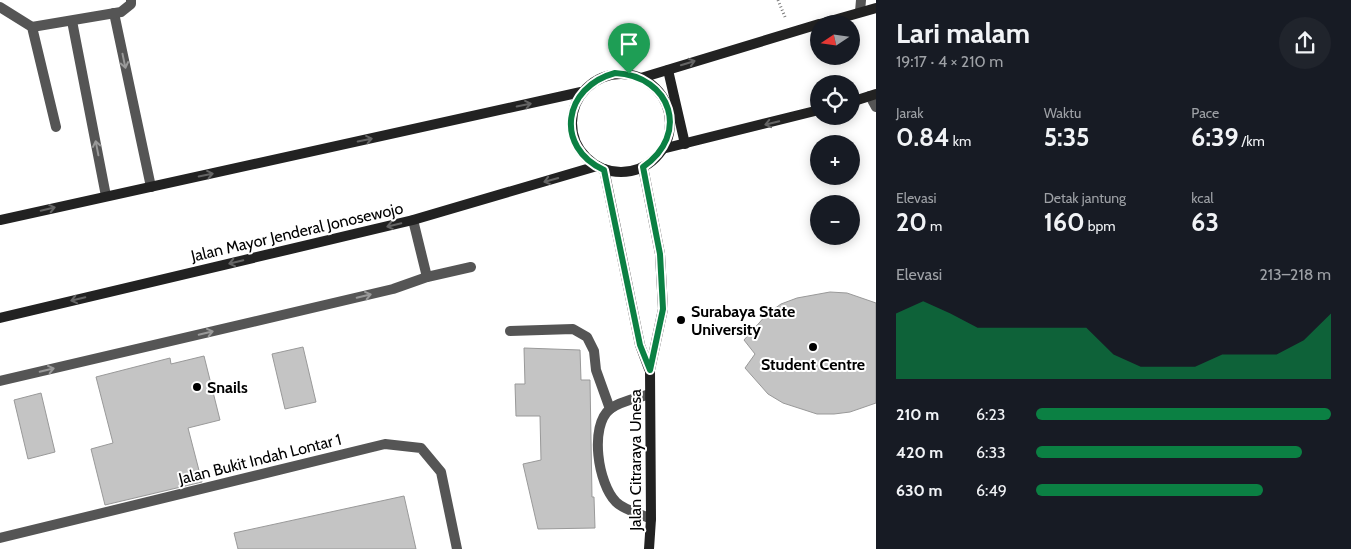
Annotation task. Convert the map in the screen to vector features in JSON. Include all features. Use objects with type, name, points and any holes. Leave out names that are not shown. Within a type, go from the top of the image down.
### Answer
[{"type":"main road","points":[[850,15],[876,8]]},
{"type":"main road","points":[[641,78],[810,27]]},
{"type":"main road","points":[[668,70],[685,144]]},
{"type":"main road","points":[[0,220],[581,92],[597,80],[615,73],[629,74],[641,78],[655,87],[665,101],[670,117],[669,134],[662,149],[653,160],[643,167],[631,171],[617,172],[601,168],[586,158],[577,146],[572,133],[571,119],[574,105],[581,92]]},
{"type":"main road","points":[[860,99],[873,95]]},
{"type":"main road","points":[[662,149],[810,112]]},
{"type":"main road","name":"Jalan Citraraya Unesa","points":[[643,167],[660,254],[663,309],[650,370],[651,519],[649,549]]},
{"type":"main road","name":"Jalan Mayor Jenderal Jonosewojo","points":[[0,318],[413,220],[601,168]]},
{"type":"main road","name":"Jalan Citraraya Unesa","points":[[601,168],[638,336],[650,370]]},
{"type":"street","points":[[0,7],[32,27],[121,12],[131,4],[131,0]]},
{"type":"street","points":[[860,12],[861,0]]},
{"type":"street","points":[[114,13],[151,187]]},
{"type":"street","points":[[72,21],[106,196]]},
{"type":"street","points":[[32,27],[56,127]]},
{"type":"street","points":[[873,95],[876,108]]},
{"type":"street","points":[[413,220],[427,277]]},
{"type":"street","points":[[0,381],[393,289],[427,277],[472,267]]},
{"type":"street","points":[[510,331],[573,329],[587,337],[594,351],[596,370],[610,409]]},
{"type":"street","points":[[650,394],[610,409],[600,423],[599,466],[606,488],[617,504],[651,519]]},
{"type":"street","name":"Jalan Bukit Indah Lontar 1","points":[[0,538],[385,444],[421,448],[441,472],[457,549]]},
{"type":"building","name":"Student Centre","points":[[830,292],[847,293],[876,303],[876,403],[850,412],[817,414],[783,403],[768,394],[745,368],[755,354],[744,340],[767,314],[781,304],[797,298]]},
{"type":"building","points":[[303,347],[316,402],[285,409],[272,354]]},
{"type":"building","points":[[524,348],[580,350],[581,380],[590,380],[592,497],[594,497],[595,528],[538,529],[523,464],[541,460],[540,416],[516,416],[515,384],[525,384]]},
{"type":"building","points":[[204,356],[220,420],[188,428],[202,482],[105,505],[91,449],[113,443],[96,377],[170,358],[171,364]]},
{"type":"building","points":[[41,393],[55,452],[28,459],[14,400]]},
{"type":"building","points":[[404,496],[416,549],[238,549],[234,533]]},
{"type":"place","name":"Surabaya State University","points":[[681,320]]},
{"type":"place","name":"Student Centre","points":[[813,347]]},
{"type":"place","name":"Snails","points":[[197,387]]},
{"type":"route","points":[[615,73],[629,74],[641,78],[655,87],[665,101],[670,117],[669,134],[662,149],[653,160],[643,167],[660,254],[663,309],[650,370],[640,345],[604,170],[586,158],[577,146],[572,133],[571,119],[574,105],[581,92],[591,83],[602,76],[615,73]]}]
